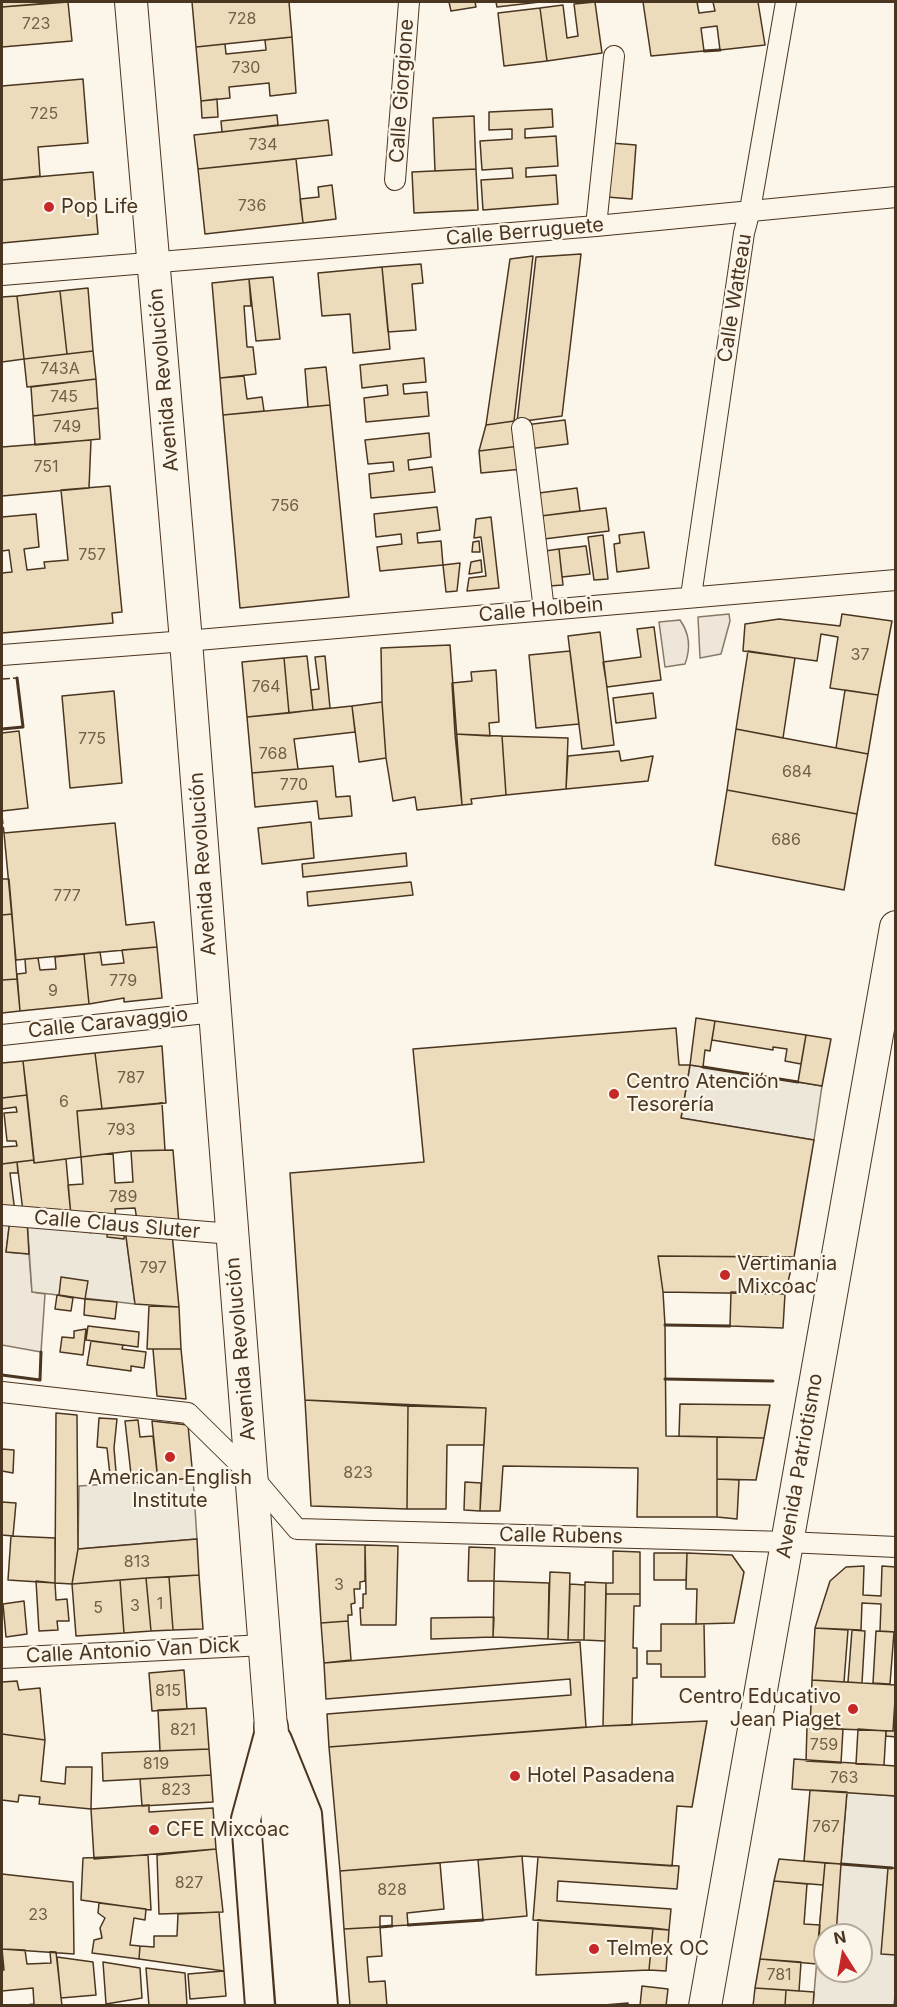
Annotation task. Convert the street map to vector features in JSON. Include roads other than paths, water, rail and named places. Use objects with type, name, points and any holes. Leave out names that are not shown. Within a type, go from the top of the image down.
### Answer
[{"type":"highway","points":[[271,1727],[293,2006]]},
{"type":"main road","name":"Avenida Revolución","points":[[131,2],[186,641],[271,1727],[307,1814],[323,2006]]},
{"type":"main road","name":"Avenida Patriotismo","points":[[705,2006],[896,927]]},
{"type":"main road","name":"Avenida Revolución","points":[[260,2006],[246,1819],[271,1727]]},
{"type":"street","name":"Calle Giorgione","points":[[396,180],[409,2]]},
{"type":"street","name":"Calle Watteau","points":[[691,596],[744,233],[786,2]]},
{"type":"street","points":[[596,226],[614,56]]},
{"type":"street","name":"Calle Berruguete","points":[[2,275],[596,226],[896,197]]},
{"type":"street","points":[[522,428],[544,609]]},
{"type":"street","name":"Calle Holbein","points":[[2,655],[896,580]]},
{"type":"street","name":"Calle Caravaggio","points":[[2,1035],[215,1012]]},
{"type":"street","name":"Calle Claus Sluter","points":[[2,1215],[232,1234]]},
{"type":"street","name":"Calle Rubens","points":[[2,1392],[189,1413],[252,1476],[297,1529],[896,1547]]},
{"type":"street","name":"Calle Antonio Van Dick","points":[[2,1658],[265,1645]]},
{"type":"place","name":"Pop Life","points":[[49,207]]},
{"type":"place","name":"Centro Atención Tesorería","points":[[614,1094]]},
{"type":"place","name":"Vertimania Mixcoac","points":[[725,1275]]},
{"type":"place","name":"American English Institute","points":[[170,1457]]},
{"type":"place","name":"Centro Educativo Jean Piaget","points":[[853,1709]]},
{"type":"place","name":"Hotel Pasadena","points":[[515,1776]]},
{"type":"place","name":"CFE Mixcoac","points":[[154,1830]]},
{"type":"place","name":"Telmex OC","points":[[594,1949]]}]
